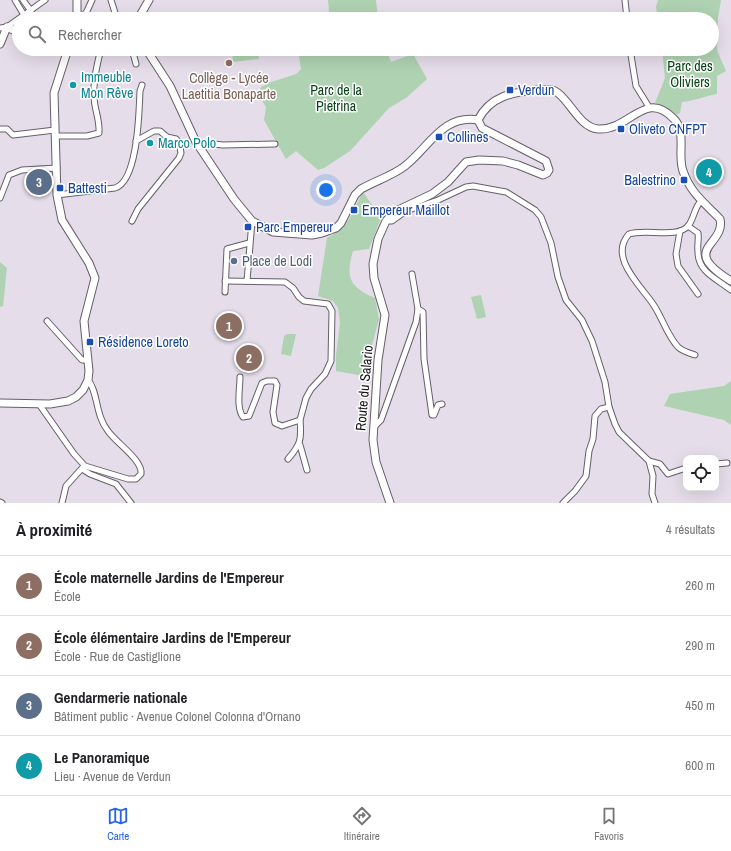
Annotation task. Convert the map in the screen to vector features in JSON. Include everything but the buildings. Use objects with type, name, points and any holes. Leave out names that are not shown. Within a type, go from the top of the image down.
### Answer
[{"type":"main road","points":[[76,0],[77,12]]},
{"type":"main road","points":[[142,12],[149,0]]},
{"type":"main road","points":[[0,44],[4,28]]},
{"type":"main road","points":[[0,403],[40,404],[68,402],[83,390],[88,380],[88,360],[84,321],[95,278],[89,264],[62,220],[57,195],[54,93],[66,56]]},
{"type":"main road","points":[[151,56],[170,86],[196,142],[234,198],[252,221],[277,233],[312,235],[336,228],[345,219],[355,195],[361,189],[405,166],[440,130],[452,122],[459,120],[478,120],[482,112],[501,97],[510,93],[549,89],[557,92],[580,117],[590,126],[598,129],[614,126],[626,121],[649,107],[660,107],[674,119],[679,126],[683,171],[694,193],[720,219],[720,231],[708,246],[707,260],[710,266],[731,280]]},
{"type":"main road","name":"Route du Salario","points":[[390,503],[376,462],[373,440],[378,360],[385,315],[377,290],[373,264],[378,239],[386,221],[394,212],[432,194],[448,182],[466,162],[479,160],[503,161],[518,165],[538,174],[543,175],[548,173],[548,165],[546,161],[482,128],[478,120]]},
{"type":"street","points":[[15,0],[23,12]]},
{"type":"street","points":[[23,0],[31,11],[45,0]]},
{"type":"street","points":[[86,12],[92,0]]},
{"type":"street","points":[[111,0],[115,12]]},
{"type":"street","points":[[624,0],[626,12]]},
{"type":"street","points":[[0,129],[7,129],[14,136],[55,133],[87,136],[99,133],[99,120],[94,95],[95,75],[99,56]]},
{"type":"street","points":[[134,56],[136,64]]},
{"type":"street","points":[[631,56],[636,86],[649,107]]},
{"type":"street","points":[[57,195],[119,187],[128,176],[136,142],[142,85]]},
{"type":"street","points":[[132,221],[138,210],[180,158],[181,153],[179,142],[176,139],[166,137],[160,131],[154,131],[136,142]]},
{"type":"street","points":[[196,142],[223,145],[275,144]]},
{"type":"street","points":[[0,198],[2,188],[9,175],[15,174],[22,170],[57,168]]},
{"type":"street","points":[[386,221],[392,221],[406,211],[428,204],[466,187],[473,186],[506,192],[535,210],[541,217],[551,243],[558,277],[566,300],[582,320],[592,341],[605,382],[609,407],[619,432],[649,461],[660,464],[668,474],[683,469]]},
{"type":"street","points":[[695,354],[678,348],[652,303],[629,274],[623,252],[623,244],[629,234],[642,231],[668,233],[680,231],[688,226],[698,204],[701,201]]},
{"type":"street","points":[[246,281],[252,221]]},
{"type":"street","points":[[688,226],[698,233],[698,252],[701,266],[714,280],[731,290]]},
{"type":"street","points":[[680,231],[676,254],[678,266],[698,294]]},
{"type":"street","points":[[225,292],[227,249],[249,243]]},
{"type":"street","points":[[374,427],[381,420],[416,322],[418,309],[412,274]]},
{"type":"street","points":[[225,281],[285,282],[293,288],[298,297],[304,301],[325,303],[331,307],[333,315],[331,361],[325,374],[311,389],[306,398],[300,420],[300,445],[307,470]]},
{"type":"street","points":[[418,309],[423,312],[424,359],[432,415],[434,415],[438,405],[442,404]]},
{"type":"street","points":[[47,322],[82,360],[88,360]]},
{"type":"street","points":[[240,378],[240,407],[243,416],[249,416],[252,411],[262,383],[271,380],[276,381],[278,384],[273,412],[275,423],[282,426],[300,420]]},
{"type":"street","points":[[84,467],[133,480],[139,477],[142,470],[139,464],[108,432],[102,422],[93,387],[88,380]]},
{"type":"street","points":[[40,404],[87,473],[116,484],[131,503]]},
{"type":"street","points":[[563,503],[575,491],[586,476],[589,451],[593,439],[595,416],[601,409],[609,407]]},
{"type":"street","points":[[288,459],[300,445]]},
{"type":"street","points":[[649,461],[653,476],[652,494],[655,503]]},
{"type":"street","points":[[719,464],[727,463]]},
{"type":"street","points":[[62,503],[66,486],[84,467]]},
{"type":"green space","points":[[328,0],[376,0],[377,12],[328,12]]},
{"type":"green space","name":"Parc des Oliviers","points":[[658,0],[721,0],[719,12],[657,12],[656,7]]},
{"type":"green space","name":"Parc des Oliviers","points":[[719,55],[726,71],[717,76],[717,94],[682,102],[680,113],[676,115],[664,106],[655,103],[665,78],[663,56],[719,56]]},
{"type":"green space","points":[[233,56],[259,56],[259,59],[233,62]]},
{"type":"green space","name":"Parc de la Pietrina","points":[[299,56],[389,56],[391,62],[408,56],[414,56],[427,79],[406,98],[389,108],[350,151],[324,168],[318,170],[296,151],[286,159],[264,120],[266,107],[259,96],[261,87],[265,84],[296,74],[301,69]]},
{"type":"green space","points":[[363,192],[381,218],[369,249],[353,251],[350,268],[350,275],[355,285],[360,290],[375,298],[379,319],[364,376],[336,371],[336,355],[340,323],[338,308],[333,301],[318,296],[327,238],[346,224]]},
{"type":"green space","points":[[0,262],[7,268],[3,306],[0,307]]},
{"type":"green space","points":[[481,295],[486,317],[477,319],[471,297]]},
{"type":"green space","points":[[287,334],[296,334],[291,356],[281,354],[284,336]]},
{"type":"green space","points":[[731,381],[731,425],[724,420],[664,406],[670,394],[724,386]]},
{"type":"place","name":"Collège - Lycée Laetitia Bonaparte","points":[[229,63]]},
{"type":"place","name":"Immeuble Mon Rêve","points":[[73,85]]},
{"type":"place","name":"Verdun","points":[[510,90]]},
{"type":"place","name":"Oliveto CNFPT","points":[[621,129]]},
{"type":"place","name":"Collines","points":[[439,137]]},
{"type":"place","name":"Marco Polo","points":[[150,143]]},
{"type":"place","name":"Le Panoramique","points":[[709,172]]},
{"type":"place","name":"Balestrino","points":[[684,180]]},
{"type":"place","name":"Gendarmerie nationale","points":[[39,182]]},
{"type":"place","name":"Battesti","points":[[60,188]]},
{"type":"place","name":"Empereur Maillot","points":[[354,210]]},
{"type":"place","name":"Parc Empereur","points":[[248,227]]},
{"type":"place","name":"Place de Lodi","points":[[234,261]]},
{"type":"place","name":"École maternelle Jardins de l'Empereur","points":[[229,326]]},
{"type":"place","name":"Résidence Loreto","points":[[90,342]]},
{"type":"place","name":"École élémentaire Jardins de l'Empereur","points":[[249,358]]}]
